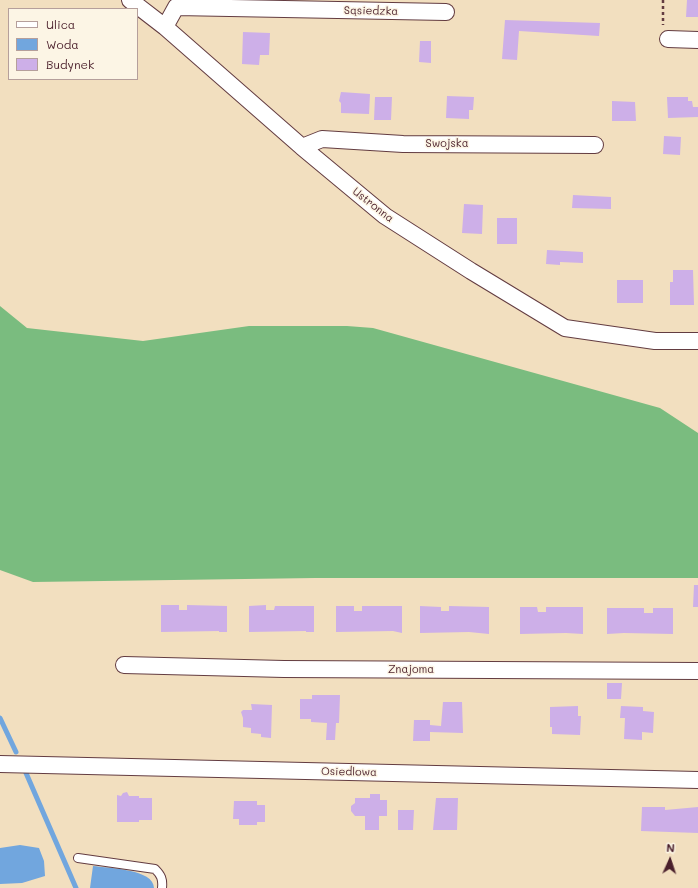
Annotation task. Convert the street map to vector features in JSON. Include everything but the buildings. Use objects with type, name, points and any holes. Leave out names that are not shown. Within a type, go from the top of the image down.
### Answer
[{"type":"street","name":"Ustronna","points":[[130,0],[165,27],[302,147],[385,216],[470,271],[565,328],[654,341],[698,341]]},
{"type":"street","name":"Sąsiedzka","points":[[165,27],[176,7],[446,12]]},
{"type":"street","points":[[668,39],[698,40]]},
{"type":"street","name":"Swojska","points":[[302,147],[322,140],[403,144],[594,145]]},
{"type":"street","name":"Znajoma","points":[[124,665],[284,669],[698,671]]},
{"type":"street","name":"Osiedlowa","points":[[0,764],[698,780]]},
{"type":"lane","points":[[78,858],[155,869],[160,874],[163,881],[162,888]]},
{"type":"path","points":[[662,0],[664,38],[668,39]]},
{"type":"green space","points":[[0,306],[27,328],[143,341],[249,326],[347,326],[373,328],[660,408],[698,433],[698,578],[315,578],[33,582],[0,570]]},
{"type":"water","points":[[20,845],[39,848],[44,861],[45,876],[22,883],[0,884],[0,848]]},
{"type":"water","points":[[93,866],[139,873],[147,877],[152,882],[154,888],[90,888]]},
{"type":"waterway","points":[[0,718],[16,752]]},
{"type":"waterway","points":[[26,773],[76,888]]}]
